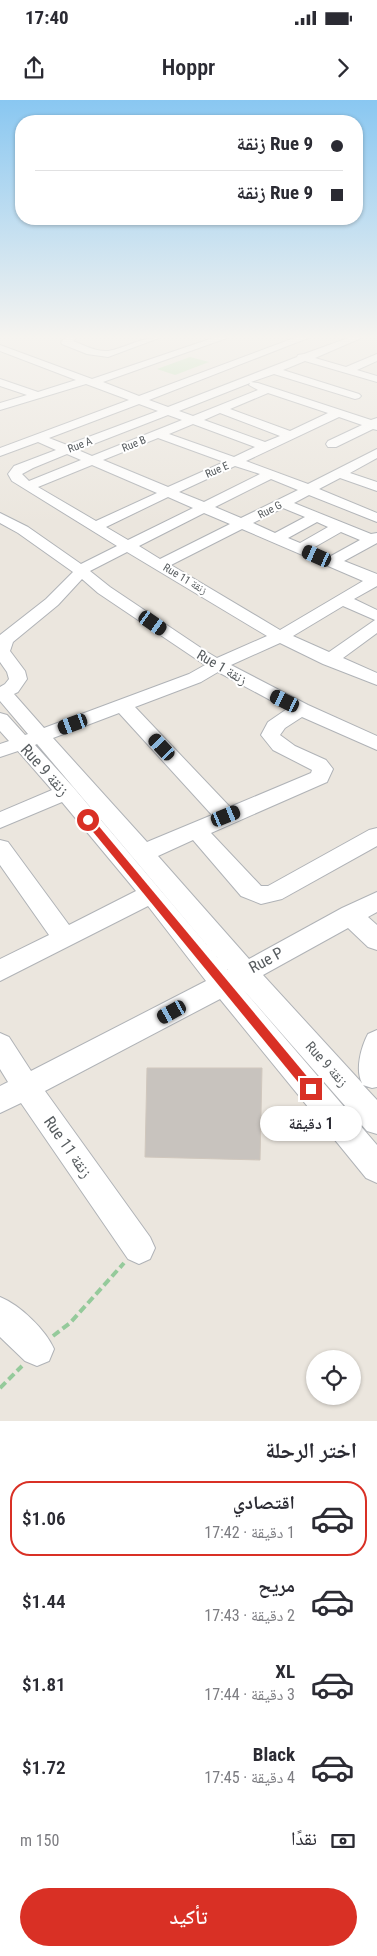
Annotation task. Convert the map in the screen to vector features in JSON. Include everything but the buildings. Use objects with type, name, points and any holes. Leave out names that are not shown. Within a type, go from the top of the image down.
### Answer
[{"type":"street","points":[[1,406],[22,400]]},
{"type":"street","points":[[0,452],[136,400]]},
{"type":"street","points":[[140,400],[266,447]]},
{"type":"street","name":"Rue A","points":[[28,465],[197,400]]},
{"type":"street","name":"Rue B","points":[[29,486],[243,400]]},
{"type":"street","points":[[296,400],[375,424]]},
{"type":"street","points":[[325,409],[346,400]]},
{"type":"street","points":[[219,409],[292,436]]},
{"type":"street","name":"Rue E","points":[[96,526],[338,413]]},
{"type":"street","points":[[332,444],[375,424]]},
{"type":"street","points":[[158,434],[271,474],[377,518]]},
{"type":"street","points":[[37,437],[376,579]]},
{"type":"street","name":"Rue G","points":[[161,564],[283,503],[377,453]]},
{"type":"street","name":"Rue 11 زنقة","points":[[28,465],[19,469],[15,474],[20,481],[280,637],[328,660],[377,680]]},
{"type":"street","points":[[339,473],[375,484]]},
{"type":"street","points":[[2,694],[15,686],[18,679],[16,671],[4,658],[0,648],[6,639],[52,602],[82,571],[271,474]]},
{"type":"street","points":[[283,503],[374,538]]},
{"type":"street","name":"Rue 1 زنقة","points":[[0,517],[23,530],[82,571],[104,590],[217,665],[377,744]]},
{"type":"street","points":[[276,538],[316,517]]},
{"type":"street","points":[[301,549],[339,526]]},
{"type":"street","points":[[332,562],[374,538]]},
{"type":"street","points":[[20,743],[176,686],[231,657],[280,637],[376,579]]},
{"type":"street","points":[[342,600],[377,616]]},
{"type":"street","points":[[328,660],[377,625]]},
{"type":"street","name":"Rue 9 زنقة","points":[[2,694],[20,743],[143,853],[245,972],[366,1080],[377,1121]]},
{"type":"street","points":[[123,706],[226,816]]},
{"type":"street","points":[[143,853],[322,775],[323,769],[319,764],[275,744],[271,739],[270,732],[276,725],[301,708]]},
{"type":"street","name":"Rue 9 زنقة","points":[[0,718],[20,743],[66,792],[377,1168]]},
{"type":"street","points":[[0,820],[66,792]]},
{"type":"street","points":[[196,830],[250,890],[265,896],[274,893],[377,836]]},
{"type":"street","points":[[0,848],[65,938]]},
{"type":"street","points":[[0,971],[151,894]]},
{"type":"street","name":"Rue P","points":[[26,1086],[156,1021],[377,900]]},
{"type":"street","points":[[350,915],[377,940]]},
{"type":"street","points":[[366,1080],[377,1042]]},
{"type":"street","name":"Rue 11 زنقة","points":[[0,1045],[26,1086],[138,1248]]},
{"type":"street","points":[[0,1100],[26,1086]]},
{"type":"street","points":[[0,1314],[37,1350]]},
{"type":"path","points":[[0,1388],[37,1350],[70,1323],[138,1248]]},
{"type":"route","points":[[88,820],[311,1089]]}]
